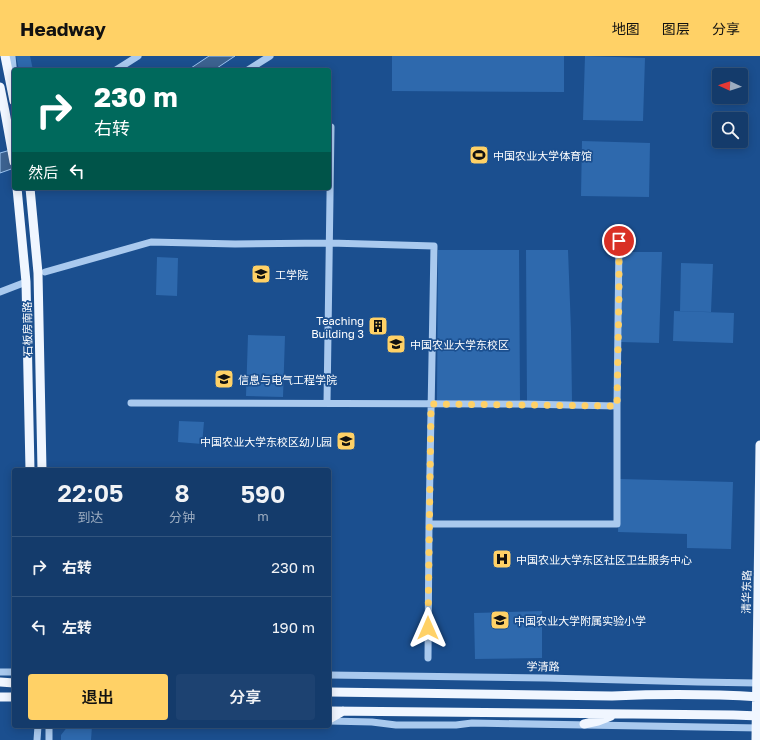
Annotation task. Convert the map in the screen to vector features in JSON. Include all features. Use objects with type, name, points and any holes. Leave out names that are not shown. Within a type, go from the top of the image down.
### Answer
[{"type":"main road","points":[[5,56],[12,91]]},
{"type":"main road","points":[[0,87],[6,112],[4,122],[10,138],[12,150]]},
{"type":"main road","name":"石板房南路","points":[[17,190],[26,282],[30,468]]},
{"type":"main road","name":"石板房南路","points":[[30,190],[38,273],[42,468]]},
{"type":"main road","name":"清华东路","points":[[756,740],[758,728],[757,683],[760,445]]},
{"type":"main road","points":[[0,682],[12,683]]},
{"type":"main road","points":[[331,692],[612,696],[732,695],[758,697]]},
{"type":"main road","points":[[0,697],[12,697]]},
{"type":"main road","points":[[331,711],[758,716]]},
{"type":"main road","points":[[331,719],[344,711]]},
{"type":"main road","points":[[584,724],[598,721],[614,714]]},
{"type":"street","points":[[12,56],[13,68]]},
{"type":"street","points":[[119,68],[138,56]]},
{"type":"street","points":[[251,68],[270,56]]},
{"type":"street","points":[[0,100],[6,112]]},
{"type":"street","points":[[327,403],[330,190]]},
{"type":"street","points":[[429,524],[617,524],[619,241]]},
{"type":"street","points":[[45,272],[151,242],[235,244],[330,243],[434,246],[428,658]]},
{"type":"street","points":[[0,292],[26,282]]},
{"type":"street","points":[[132,403],[327,403],[617,406]]},
{"type":"street","points":[[0,672],[12,672]]},
{"type":"street","name":"学清路","points":[[331,675],[757,683]]},
{"type":"street","points":[[331,720],[404,725],[456,725],[472,723],[758,728]]},
{"type":"street","points":[[37,740],[38,728]]},
{"type":"street","points":[[49,728],[49,740]]},
{"type":"shaded area","points":[[16,56],[30,56],[33,68],[19,68]]},
{"type":"shaded area","points":[[209,56],[235,56],[217,68],[191,68]]},
{"type":"shaded area","points":[[392,56],[564,56],[564,92],[392,91]]},
{"type":"shaded area","points":[[585,56],[645,58],[643,121],[583,120]]},
{"type":"shaded area","points":[[582,141],[650,143],[649,197],[581,196]]},
{"type":"shaded area","points":[[12,150],[12,169],[0,173],[0,153]]},
{"type":"shaded area","points":[[438,250],[519,250],[520,400],[437,400]]},
{"type":"shaded area","points":[[526,250],[568,250],[572,402],[527,401]]},
{"type":"shaded area","points":[[622,252],[662,252],[659,343],[621,342]]},
{"type":"shaded area","points":[[157,257],[178,258],[177,296],[156,295]]},
{"type":"shaded area","points":[[681,263],[713,264],[711,312],[680,311]]},
{"type":"shaded area","points":[[674,311],[734,313],[733,343],[673,341]]},
{"type":"shaded area","points":[[248,335],[285,336],[283,397],[246,396]]},
{"type":"shaded area","points":[[179,421],[204,422],[202,444],[178,442]]},
{"type":"shaded area","points":[[620,479],[733,482],[731,549],[687,548],[687,534],[618,532]]},
{"type":"shaded area","points":[[542,611],[542,658],[475,659],[474,613]]},
{"type":"shaded area","points":[[66,728],[92,728],[91,740],[61,740],[61,735]]},
{"type":"place","name":"中国农业大学体育馆","points":[[479,155]]},
{"type":"place","name":"工学院","points":[[261,274]]},
{"type":"place","name":"Teaching Building 3","points":[[378,326]]},
{"type":"place","name":"中国农业大学东校区","points":[[396,344]]},
{"type":"place","name":"信息与电气工程学院","points":[[224,379]]},
{"type":"place","name":"中国农业大学东校区幼儿园","points":[[346,441]]},
{"type":"place","name":"中国农业大学东区社区卫生服务中心","points":[[502,559]]},
{"type":"place","name":"中国农业大学附属实验小学","points":[[500,620]]},
{"type":"route","points":[[428,628],[431,404],[617,406],[619,241]]}]
